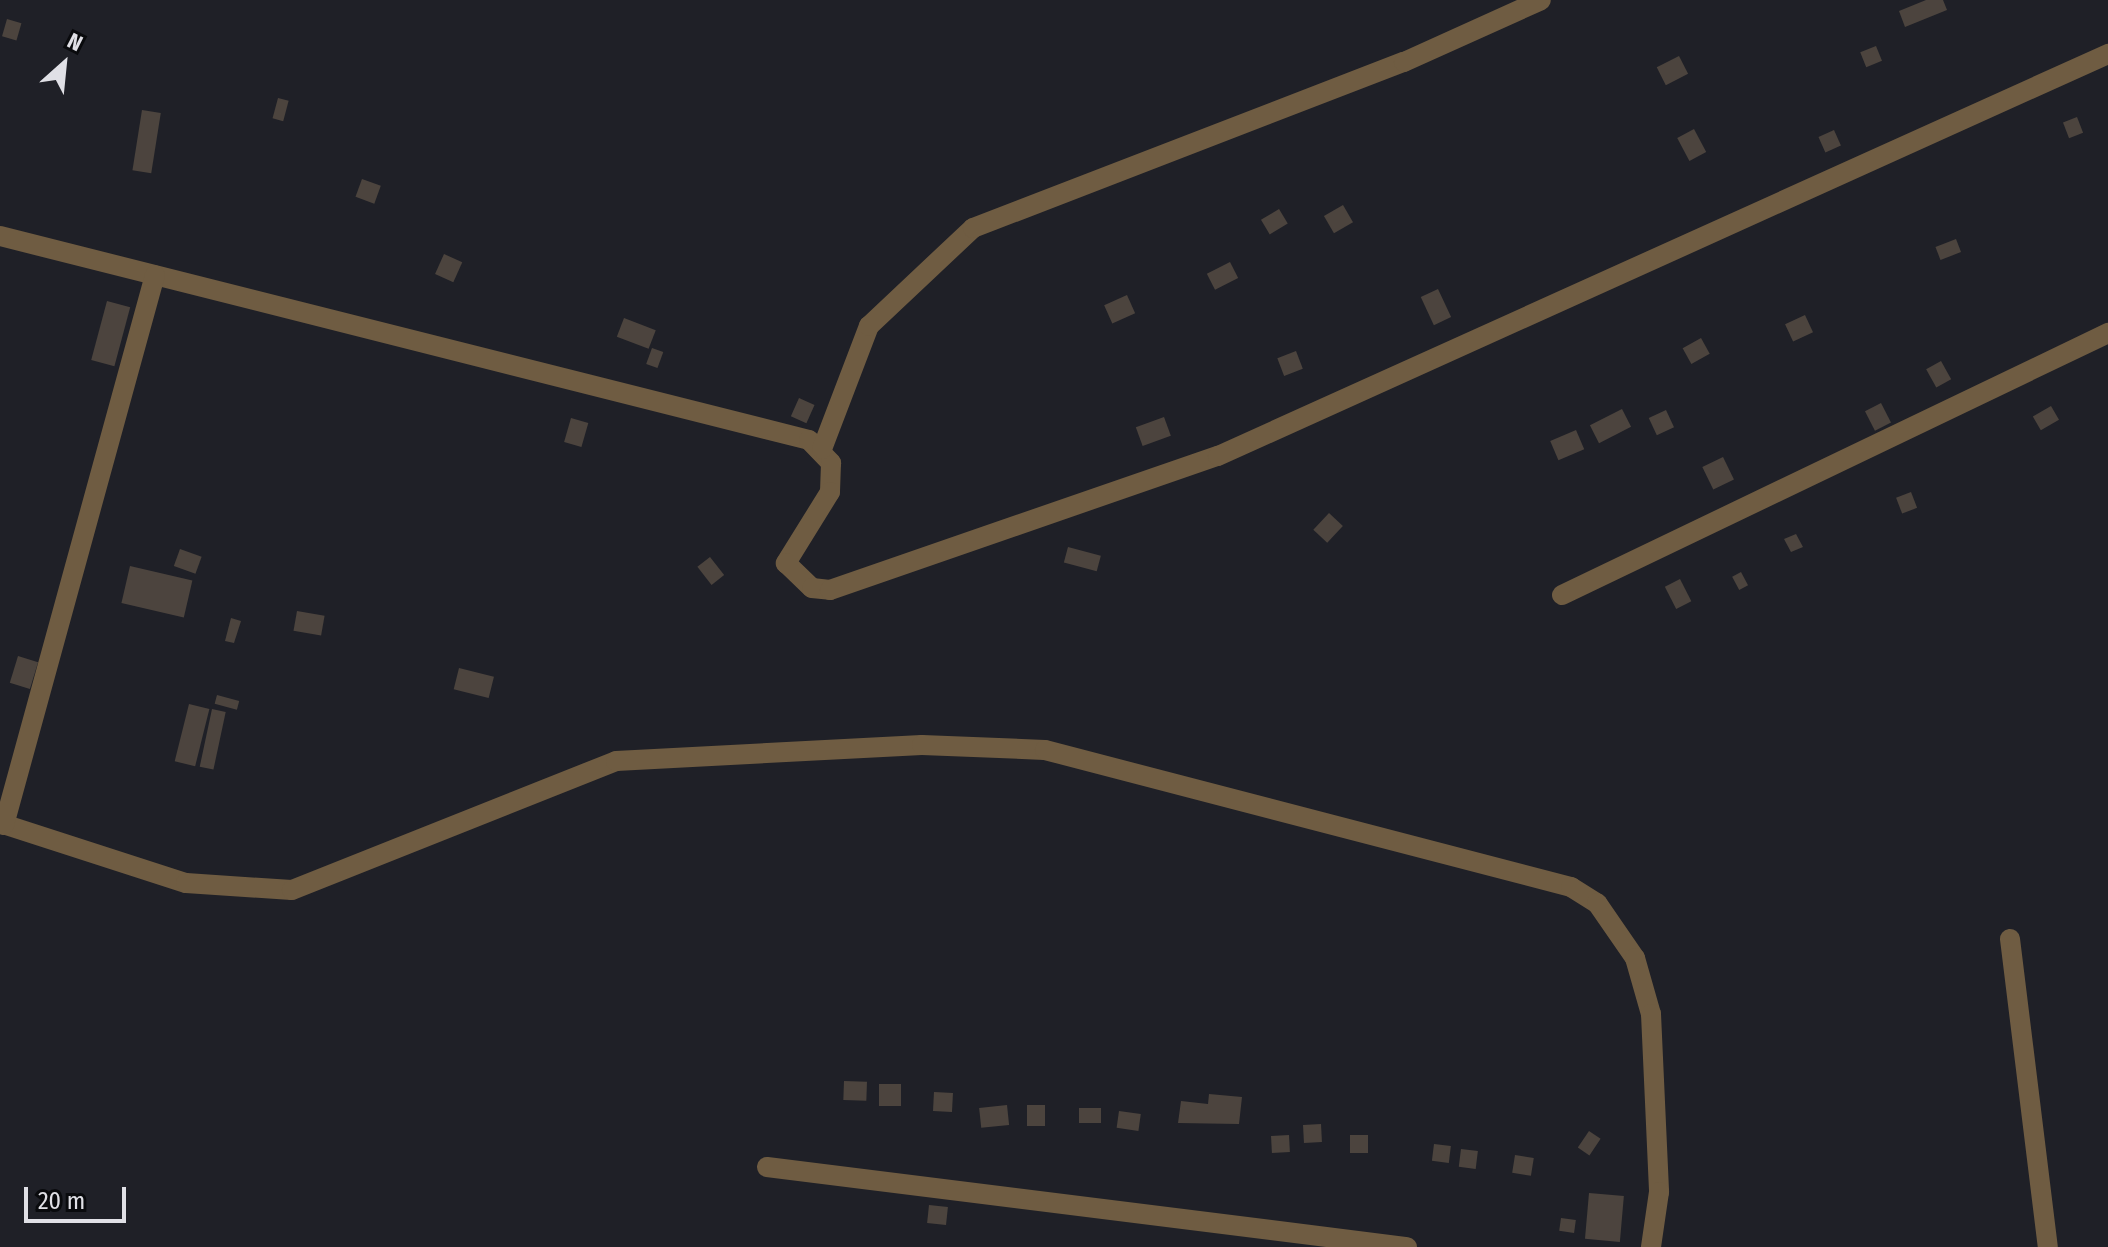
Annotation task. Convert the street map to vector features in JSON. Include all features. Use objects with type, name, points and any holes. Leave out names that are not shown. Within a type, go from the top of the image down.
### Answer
[{"type":"street","points":[[822,449],[869,326],[973,228],[1404,62],[1541,0]]},
{"type":"street","points":[[0,236],[822,449],[831,463],[830,492],[786,563],[800,581],[830,590],[1218,456],[2108,54]]},
{"type":"street","points":[[155,275],[2,824],[186,883],[292,890],[616,761],[922,745],[1045,750],[1571,887],[1597,903],[1635,958],[1651,1014],[1659,1192],[1651,1247]]},
{"type":"street","points":[[1562,595],[2108,333]]},
{"type":"street","points":[[2010,939],[2048,1247]]},
{"type":"street","points":[[767,1167],[1407,1247]]},
{"type":"building","points":[[1926,0],[1943,0],[1947,10],[1905,27],[1899,11]]},
{"type":"building","points":[[7,19],[21,23],[16,40],[2,36]]},
{"type":"building","points":[[1876,46],[1882,61],[1866,67],[1860,52]]},
{"type":"building","points":[[1679,56],[1688,74],[1666,85],[1657,67]]},
{"type":"building","points":[[278,98],[289,101],[283,121],[273,118]]},
{"type":"building","points":[[142,110],[161,113],[151,173],[132,170]]},
{"type":"building","points":[[2077,117],[2083,133],[2069,138],[2063,122]]},
{"type":"building","points":[[1694,129],[1706,152],[1689,161],[1677,138]]},
{"type":"building","points":[[1834,130],[1841,146],[1825,152],[1818,137]]},
{"type":"building","points":[[362,179],[381,186],[374,204],[356,197]]},
{"type":"building","points":[[1343,205],[1353,222],[1334,233],[1324,216]]},
{"type":"building","points":[[1279,209],[1288,224],[1270,234],[1261,220]]},
{"type":"building","points":[[1956,239],[1961,252],[1940,260],[1935,247]]},
{"type":"building","points":[[444,254],[462,262],[453,282],[435,274]]},
{"type":"building","points":[[1230,262],[1238,278],[1215,290],[1207,274]]},
{"type":"building","points":[[1438,289],[1451,317],[1434,325],[1421,297]]},
{"type":"building","points":[[1127,295],[1135,313],[1112,323],[1104,305]]},
{"type":"building","points":[[107,301],[130,307],[114,366],[91,360]]},
{"type":"building","points":[[1805,315],[1813,332],[1793,342],[1785,324]]},
{"type":"building","points":[[624,318],[656,330],[649,349],[617,337]]},
{"type":"building","points":[[1701,338],[1710,354],[1691,364],[1683,348]]},
{"type":"building","points":[[652,348],[663,352],[657,368],[646,364]]},
{"type":"building","points":[[1296,351],[1303,369],[1284,376],[1277,358]]},
{"type":"building","points":[[1941,361],[1951,379],[1936,388],[1926,369]]},
{"type":"building","points":[[799,398],[815,405],[806,423],[791,416]]},
{"type":"building","points":[[1881,403],[1891,423],[1875,431],[1865,411]]},
{"type":"building","points":[[2051,406],[2059,420],[2041,430],[2033,416]]},
{"type":"building","points":[[1622,409],[1631,427],[1599,443],[1590,425]]},
{"type":"building","points":[[1666,410],[1674,427],[1657,435],[1649,418]]},
{"type":"building","points":[[1164,417],[1171,436],[1143,446],[1136,427]]},
{"type":"building","points":[[571,418],[588,423],[581,447],[564,442]]},
{"type":"building","points":[[1576,430],[1584,449],[1558,460],[1550,441]]},
{"type":"building","points":[[1723,457],[1734,479],[1713,490],[1702,467]]},
{"type":"building","points":[[1911,492],[1917,508],[1902,514],[1896,498]]},
{"type":"building","points":[[1329,513],[1343,526],[1327,543],[1313,530]]},
{"type":"building","points":[[1796,534],[1803,547],[1791,552],[1784,539]]},
{"type":"building","points":[[1068,547],[1101,556],[1097,571],[1064,562]]},
{"type":"building","points":[[180,549],[202,557],[195,574],[174,566]]},
{"type":"building","points":[[710,557],[724,575],[712,585],[697,567]]},
{"type":"building","points":[[130,566],[192,580],[184,617],[121,603]]},
{"type":"building","points":[[1741,572],[1748,585],[1739,590],[1732,577]]},
{"type":"building","points":[[1680,579],[1691,601],[1676,609],[1665,587]]},
{"type":"building","points":[[297,611],[325,616],[321,636],[294,631]]},
{"type":"building","points":[[231,618],[241,621],[234,643],[225,641]]},
{"type":"building","points":[[18,656],[38,662],[30,689],[10,683]]},
{"type":"building","points":[[459,668],[494,677],[489,698],[454,689]]},
{"type":"building","points":[[217,695],[239,701],[237,710],[215,704]]},
{"type":"building","points":[[189,704],[209,709],[195,766],[175,761]]},
{"type":"building","points":[[212,709],[226,712],[213,770],[200,767]]},
{"type":"building","points":[[844,1081],[867,1082],[866,1101],[843,1100]]},
{"type":"building","points":[[879,1084],[901,1084],[901,1106],[879,1106]]},
{"type":"building","points":[[934,1092],[953,1093],[952,1112],[933,1111]]},
{"type":"building","points":[[1209,1094],[1242,1097],[1239,1124],[1178,1123],[1181,1101],[1208,1104]]},
{"type":"building","points":[[1007,1105],[1009,1125],[981,1128],[979,1108]]},
{"type":"building","points":[[1027,1105],[1045,1105],[1045,1126],[1027,1126]]},
{"type":"building","points":[[1079,1108],[1101,1108],[1101,1123],[1079,1123]]},
{"type":"building","points":[[1119,1111],[1141,1114],[1138,1131],[1117,1128]]},
{"type":"building","points":[[1321,1124],[1322,1142],[1304,1143],[1303,1125]]},
{"type":"building","points":[[1589,1131],[1601,1139],[1589,1155],[1578,1148]]},
{"type":"building","points":[[1289,1135],[1290,1152],[1272,1153],[1271,1136]]},
{"type":"building","points":[[1350,1135],[1368,1135],[1368,1153],[1350,1153]]},
{"type":"building","points":[[1434,1144],[1451,1146],[1449,1163],[1432,1161]]},
{"type":"building","points":[[1461,1149],[1478,1151],[1476,1169],[1459,1167]]},
{"type":"building","points":[[1515,1155],[1534,1158],[1531,1176],[1512,1173]]},
{"type":"building","points":[[1589,1193],[1624,1196],[1620,1242],[1585,1239]]},
{"type":"building","points":[[929,1205],[948,1207],[946,1225],[927,1223]]},
{"type":"building","points":[[1561,1218],[1576,1220],[1574,1233],[1559,1231]]}]
